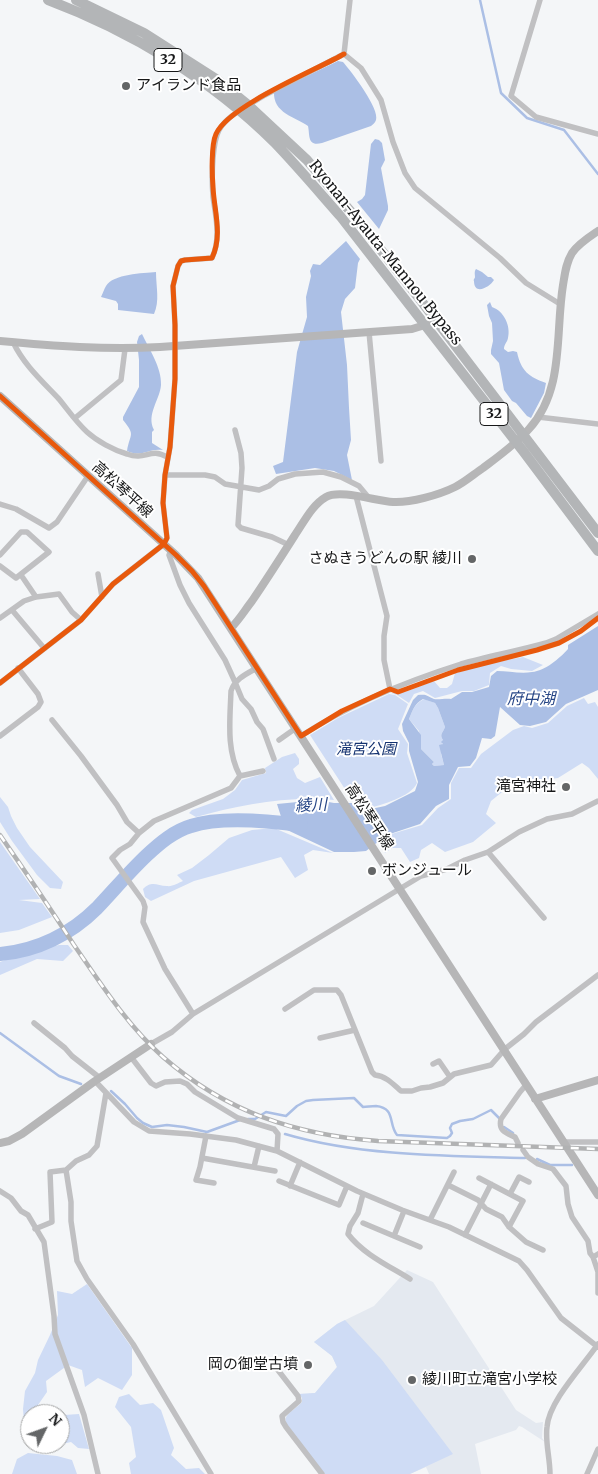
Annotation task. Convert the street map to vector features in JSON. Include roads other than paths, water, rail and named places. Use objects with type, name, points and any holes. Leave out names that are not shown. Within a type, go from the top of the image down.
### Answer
[{"type":"highway","name":"Ryonan-Ayauta-Mannou Bypass","points":[[48,0],[87,15],[144,45],[244,108],[307,160],[351,212],[434,319],[520,438],[598,551]]},
{"type":"highway","name":"Ryonan-Ayauta-Mannou Bypass","points":[[76,0],[117,19],[163,44],[216,79],[311,182],[347,225],[425,326],[598,533]]},
{"type":"street","points":[[344,54],[350,0]]},
{"type":"street","points":[[540,0],[511,96],[536,117],[598,134]]},
{"type":"street","points":[[0,673],[2,681],[81,620],[119,580],[164,544],[166,538],[163,503],[167,457],[170,447],[175,379],[176,346],[173,286],[181,261],[212,258],[216,249],[216,213],[212,178],[214,142],[217,132],[230,117],[265,95],[344,54]]},
{"type":"street","points":[[344,54],[361,68],[381,100],[393,142],[405,173],[415,188],[500,258],[526,282],[560,304]]},
{"type":"street","points":[[231,628],[251,602],[310,513],[324,498],[333,494],[401,502],[425,497],[453,488],[520,438],[538,417],[549,396],[555,376],[560,304],[566,264],[573,250],[598,231]]},
{"type":"street","points":[[0,341],[69,347],[128,349],[412,329],[425,326],[434,319]]},
{"type":"street","points":[[369,332],[381,462]]},
{"type":"street","points":[[13,342],[28,367],[86,431],[96,439],[136,457],[144,457],[153,452],[160,452],[167,457]]},
{"type":"street","points":[[75,418],[121,380],[128,349]]},
{"type":"street","name":"高松琴平線","points":[[0,396],[164,544],[198,578],[598,1196]]},
{"type":"street","points":[[538,417],[598,424]]},
{"type":"street","points":[[235,430],[241,452],[242,468],[238,525],[241,528],[272,537],[289,545]]},
{"type":"street","points":[[165,475],[205,475],[215,477],[225,484],[259,490],[278,479],[295,474],[322,472],[341,477],[359,486],[369,498]]},
{"type":"street","points":[[0,504],[16,509],[49,528],[57,522],[88,476]]},
{"type":"street","points":[[356,496],[387,616],[384,636],[384,660],[390,689]]},
{"type":"street","points":[[0,555],[21,532],[27,532],[49,552],[16,578],[0,566]]},
{"type":"street","points":[[170,550],[169,555],[180,585],[225,660],[242,699],[251,709],[257,722],[263,729],[274,760]]},
{"type":"street","points":[[98,574],[102,597]]},
{"type":"street","points":[[22,575],[36,597]]},
{"type":"street","points":[[0,618],[24,601],[36,597],[59,594],[72,612],[81,620]]},
{"type":"street","points":[[12,610],[44,648]]},
{"type":"street","points":[[301,736],[342,711],[390,689],[459,665],[546,643],[598,614]]},
{"type":"street","points":[[0,736],[38,707],[41,702],[38,694],[18,668]]},
{"type":"street","points":[[240,776],[235,767],[231,745],[231,691],[236,682],[257,668]]},
{"type":"street","points":[[52,720],[81,756],[117,805],[127,822],[139,833]]},
{"type":"street","points":[[279,740],[296,728]]},
{"type":"street","points":[[193,1014],[164,969],[143,922],[145,907],[143,901],[112,858],[154,821],[231,788],[240,776],[263,771]]},
{"type":"street","points":[[0,1143],[9,1141],[22,1134],[98,1079],[172,1032],[193,1014],[421,876],[447,869],[488,852],[519,832],[547,819],[572,814],[598,801]]},
{"type":"street","points":[[488,852],[544,918]]},
{"type":"street","points":[[286,1009],[314,990],[337,990],[342,995],[374,1075],[391,1082],[401,1091],[412,1091],[443,1083],[454,1074],[491,1065],[536,1022],[598,975]]},
{"type":"street","points":[[34,1023],[65,1048],[98,1079],[106,1093],[134,1122],[149,1131],[236,1140],[277,1151],[363,1194],[465,1235],[519,1261],[561,1318],[597,1345],[557,1401],[550,1416],[546,1433],[550,1474]]},
{"type":"street","points":[[320,1038],[355,1030]]},
{"type":"street","points":[[131,1057],[150,1083],[156,1086],[165,1082],[180,1081],[241,1119],[274,1129],[278,1134],[277,1151]]},
{"type":"street","points":[[433,1064],[439,1061],[450,1077]]},
{"type":"street","points":[[535,1099],[598,1080]]},
{"type":"street","points":[[518,1143],[515,1137],[504,1133],[500,1124],[501,1119],[526,1085]]},
{"type":"street","points":[[35,1229],[52,1222],[50,1172],[66,1170],[76,1161],[89,1155],[98,1146],[106,1093]]},
{"type":"street","points":[[206,1136],[196,1180],[214,1184]]},
{"type":"street","points":[[563,1142],[598,1142]]},
{"type":"street","points":[[254,1167],[259,1146]]},
{"type":"street","points":[[523,1150],[528,1157],[538,1164],[553,1169],[566,1186],[572,1217],[588,1241],[590,1253],[596,1255],[598,1293]]},
{"type":"street","points":[[202,1158],[275,1171]]},
{"type":"street","points":[[290,1186],[300,1162]]},
{"type":"street","points":[[66,1170],[77,1262],[133,1344],[211,1474]]},
{"type":"street","points":[[430,1220],[454,1172]]},
{"type":"street","points":[[510,1194],[519,1177],[529,1182]]},
{"type":"street","points":[[479,1178],[523,1201],[509,1227]]},
{"type":"street","points":[[279,1181],[339,1205],[347,1186]]},
{"type":"street","points":[[465,1235],[492,1184]]},
{"type":"street","points":[[448,1185],[478,1200],[486,1209],[502,1217],[509,1227],[526,1242],[543,1250]]},
{"type":"street","points":[[0,1191],[11,1198],[21,1211],[28,1215],[44,1242],[55,1334],[84,1415],[98,1474]]},
{"type":"street","points":[[363,1194],[358,1213],[350,1226],[348,1234],[356,1244],[378,1260],[410,1279]]},
{"type":"street","points":[[394,1236],[404,1211]]},
{"type":"street","points":[[363,1223],[420,1247]]},
{"type":"street","points":[[274,1365],[298,1396],[299,1401],[282,1416],[283,1422],[322,1474]]},
{"type":"street","points":[[588,1474],[598,1449]]},
{"type":"water","points":[[338,61],[343,62],[364,90],[374,108],[376,120],[371,126],[317,144],[310,139],[308,126],[281,110],[277,105],[274,92]]},
{"type":"water","points":[[375,139],[382,143],[385,160],[381,168],[388,206],[379,229],[357,202],[365,195],[371,144]]},
{"type":"water","points":[[346,241],[360,259],[355,288],[345,299],[341,312],[347,365],[351,440],[347,455],[352,480],[334,471],[315,468],[276,474],[273,466],[283,462],[297,352],[307,317],[306,297],[311,276],[310,271],[313,264],[320,265]]},
{"type":"water","points":[[476,269],[494,280],[482,289],[477,288],[474,280]]},
{"type":"water","points":[[156,272],[157,299],[154,314],[118,310],[116,301],[101,297],[106,286],[115,279],[129,275]]},
{"type":"water","points":[[490,302],[492,307],[500,312],[506,320],[509,333],[504,349],[508,352],[517,352],[523,369],[530,376],[546,383],[544,393],[531,418],[512,401],[504,390],[499,363],[491,354],[493,341],[492,323],[487,305]]},
{"type":"water","points":[[142,334],[161,379],[160,391],[152,413],[154,430],[152,432],[152,443],[163,450],[153,450],[137,454],[127,451],[131,432],[123,417],[139,387],[137,342]]},
{"type":"water","name":"府中湖","points":[[598,626],[598,690],[566,704],[546,722],[530,726],[520,725],[500,707],[495,736],[491,739],[482,738],[476,758],[470,766],[458,767],[449,785],[449,799],[436,806],[420,824],[387,835],[366,851],[354,852],[334,852],[285,829],[277,804],[318,800],[334,803],[360,803],[366,810],[385,806],[415,791],[418,782],[409,751],[409,743],[402,724],[413,700],[418,695],[425,695],[434,699],[451,699],[462,692],[472,692],[489,687],[491,676],[497,671],[523,673],[537,671],[557,660],[568,649],[568,645]],"holes":[[[423,699],[435,703],[445,727],[441,735],[443,740],[441,742],[443,744],[439,745],[444,765],[434,766],[432,764],[434,762],[421,749],[421,735],[409,719],[416,705]]]},
{"type":"waterway","points":[[480,0],[501,93],[527,118],[564,130],[598,174]]},
{"type":"waterway","name":"綾川","points":[[0,954],[40,945],[53,940],[76,926],[97,908],[152,851],[168,838],[185,828],[203,823],[231,820],[301,825]]},
{"type":"waterway","points":[[0,1033],[59,1076],[81,1084]]},
{"type":"waterway","points":[[111,1091],[137,1118],[152,1127],[167,1125],[207,1132],[240,1120]]},
{"type":"waterway","points":[[248,1119],[255,1119],[266,1112],[286,1116],[306,1101],[354,1098],[363,1107],[376,1106],[386,1110],[389,1113],[397,1135],[447,1138],[452,1133],[450,1128],[452,1124],[473,1119],[491,1110],[499,1118]]},
{"type":"waterway","points":[[504,1127],[513,1133]]},
{"type":"waterway","points":[[285,1134],[343,1147],[373,1151],[525,1158]]},
{"type":"waterway","points":[[537,1159],[550,1165],[572,1165]]},
{"type":"railway","points":[[0,835],[115,1004],[150,1045],[187,1076],[237,1106],[291,1126],[348,1138],[378,1141],[598,1149]]},
{"type":"place","name":"アイランド食品","points":[[126,86]]},
{"type":"place","name":"さぬきうどんの駅 綾川","points":[[472,559]]},
{"type":"place","name":"滝宮神社","points":[[566,787]]},
{"type":"place","name":"ボンジュール","points":[[372,871]]},
{"type":"place","name":"岡の御堂古墳","points":[[308,1365]]},
{"type":"place","name":"綾川町立滝宮小学校","points":[[412,1380]]},
{"type":"park label","name":"滝宮公園","points":[[366,750]]}]
